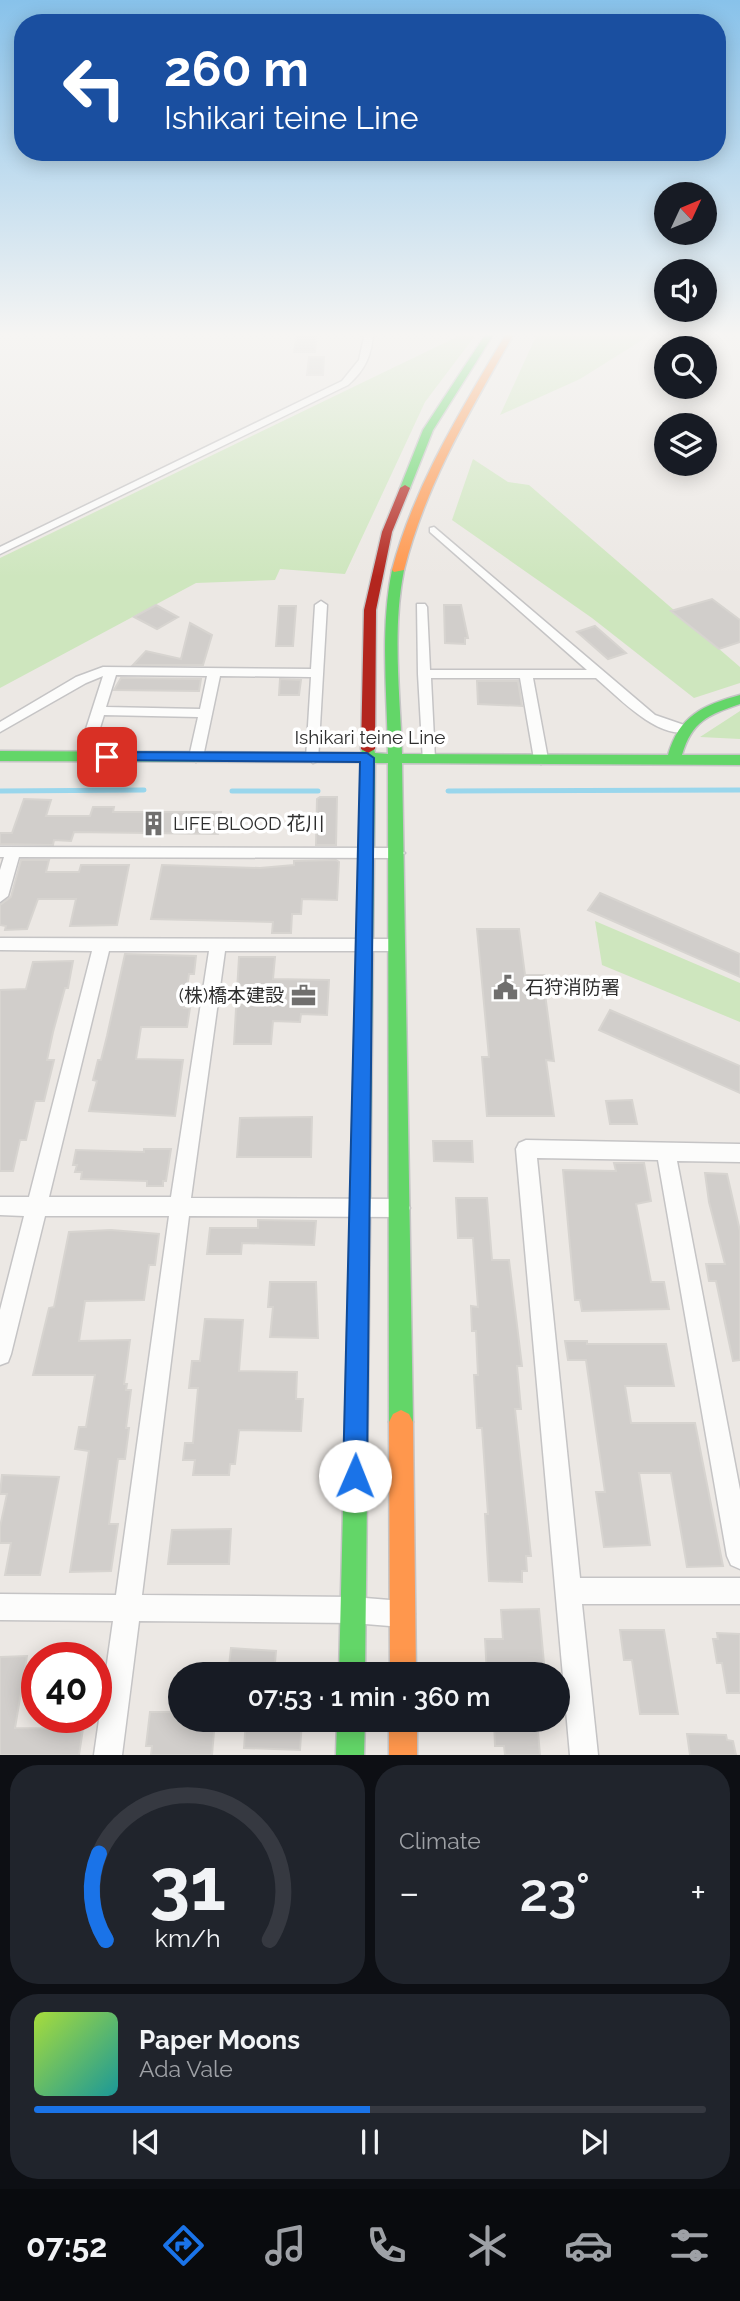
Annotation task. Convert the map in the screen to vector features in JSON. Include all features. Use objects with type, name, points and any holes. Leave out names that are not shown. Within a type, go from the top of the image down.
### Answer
[{"type":"street","points":[[0,551],[282,414]]},
{"type":"street","points":[[352,1662],[370,610],[387,532],[428,430],[438,414]]},
{"type":"street","points":[[403,1662],[397,853],[392,641],[394,590],[402,552],[434,469],[465,414]]},
{"type":"street","points":[[434,530],[650,718],[682,729]]},
{"type":"street","points":[[313,758],[321,605]]},
{"type":"street","points":[[421,607],[428,759]]},
{"type":"street","points":[[0,728],[81,680],[103,671],[317,673]]},
{"type":"street","points":[[84,757],[111,671]]},
{"type":"street","points":[[196,757],[214,672]]},
{"type":"street","points":[[424,674],[600,674]]},
{"type":"street","points":[[526,674],[541,759]]},
{"type":"street","points":[[674,758],[685,723],[740,699]]},
{"type":"street","points":[[99,711],[205,713]]},
{"type":"street","name":"Ishikari teine Line","points":[[0,756],[740,760]]},
{"type":"street","points":[[0,896],[7,852],[397,853]]},
{"type":"street","points":[[0,944],[396,945]]},
{"type":"street","points":[[0,1354],[102,944]]},
{"type":"street","points":[[108,1755],[180,1207],[218,944]]},
{"type":"street","points":[[584,1755],[526,1149],[740,1153]]},
{"type":"street","points":[[666,1152],[740,1556]]},
{"type":"street","points":[[0,1206],[400,1208]]},
{"type":"street","points":[[568,1591],[740,1591]]},
{"type":"street","points":[[0,1607],[353,1610],[402,1614]]},
{"type":"street","points":[[350,1755],[351,1732]]},
{"type":"street","points":[[403,1732],[403,1755]]},
{"type":"green space","points":[[298,414],[419,414],[345,574],[280,569],[275,580],[196,583],[0,688],[0,558]]},
{"type":"green space","points":[[473,459],[508,482],[529,485],[740,667],[740,683],[694,698],[592,618],[452,520]]},
{"type":"green space","points":[[740,711],[740,739],[700,737]]},
{"type":"green space","points":[[595,921],[740,983],[740,1022],[602,965]]},
{"type":"building","points":[[712,599],[740,620],[740,642],[719,649],[671,611]]},
{"type":"building","points":[[156,605],[178,617],[157,629],[134,617]]},
{"type":"building","points":[[444,605],[461,605],[468,638],[465,638],[465,644],[445,643]]},
{"type":"building","points":[[279,606],[296,606],[293,646],[276,646]]},
{"type":"building","points":[[190,623],[212,635],[203,665],[133,665],[146,651],[181,659]]},
{"type":"building","points":[[595,626],[626,653],[608,659],[577,632]]},
{"type":"building","points":[[121,678],[201,679],[199,691],[114,690]]},
{"type":"building","points":[[280,679],[301,680],[299,695],[279,695]]},
{"type":"building","points":[[477,681],[518,681],[522,706],[478,704]]},
{"type":"building","points":[[337,797],[336,845],[316,845],[317,799]]},
{"type":"building","points":[[24,799],[51,800],[46,816],[90,816],[93,807],[114,807],[113,812],[221,812],[218,834],[74,832],[71,841],[54,840],[53,845],[0,844],[0,833],[12,833]]},
{"type":"building","points":[[21,860],[49,860],[46,872],[79,872],[81,865],[129,865],[117,925],[70,926],[76,899],[38,899],[27,929],[5,930],[6,926],[0,925],[0,905],[11,897]]},
{"type":"building","points":[[294,861],[339,862],[337,900],[302,899],[301,914],[292,914],[291,933],[272,933],[273,922],[151,919],[162,865],[260,868],[294,865]]},
{"type":"building","points":[[600,893],[740,954],[740,977],[588,910]]},
{"type":"building","points":[[477,929],[519,929],[525,975],[545,975],[554,1061],[546,1060],[554,1116],[487,1116],[482,1057],[489,1057]]},
{"type":"building","points":[[125,954],[196,956],[194,974],[189,974],[184,1008],[190,1008],[187,1027],[141,1027],[136,1059],[183,1060],[175,1116],[89,1111],[97,1081],[93,1080],[98,1060],[101,1060]]},
{"type":"building","points":[[239,957],[275,957],[273,979],[329,980],[327,1015],[301,1014],[300,1022],[273,1021],[271,1044],[234,1044]]},
{"type":"building","points":[[73,961],[47,1060],[54,1060],[44,1101],[35,1101],[26,1140],[20,1140],[13,1171],[0,1171],[0,990],[26,989],[33,962]]},
{"type":"building","points":[[610,1010],[740,1066],[740,1093],[599,1030]]},
{"type":"building","points":[[632,1100],[637,1124],[610,1124],[606,1101]]},
{"type":"building","points":[[312,1117],[311,1157],[237,1157],[240,1118]]},
{"type":"building","points":[[433,1141],[472,1141],[473,1162],[434,1161]]},
{"type":"building","points":[[144,1149],[171,1149],[163,1186],[147,1186],[147,1181],[81,1179],[82,1172],[75,1172],[77,1165],[73,1165],[76,1150],[144,1152]]},
{"type":"building","points":[[614,1163],[644,1163],[651,1201],[636,1204],[651,1282],[664,1282],[669,1309],[582,1311],[580,1300],[575,1300],[563,1170],[616,1171]]},
{"type":"building","points":[[705,1173],[727,1174],[740,1231],[740,1360],[733,1361],[716,1281],[709,1281],[706,1264],[725,1264],[709,1202]]},
{"type":"building","points":[[456,1198],[487,1198],[492,1260],[509,1260],[522,1366],[517,1366],[521,1409],[515,1409],[531,1556],[526,1556],[527,1571],[522,1571],[522,1582],[489,1581],[482,1428],[477,1428],[474,1375],[478,1375],[476,1331],[472,1331],[471,1306],[478,1307],[473,1238],[458,1238]]},
{"type":"building","points":[[258,1220],[316,1221],[314,1245],[242,1243],[241,1254],[207,1254],[210,1228],[258,1228]]},
{"type":"building","points":[[111,1230],[159,1234],[155,1265],[149,1265],[144,1300],[85,1301],[79,1341],[130,1340],[124,1384],[127,1384],[126,1390],[131,1390],[126,1428],[129,1428],[125,1459],[118,1459],[109,1524],[118,1524],[111,1571],[70,1572],[89,1451],[75,1449],[79,1427],[86,1427],[95,1375],[33,1375],[49,1308],[54,1307],[69,1232]]},
{"type":"building","points":[[270,1282],[316,1282],[318,1338],[270,1337],[273,1307],[268,1307]]},
{"type":"building","points":[[205,1319],[243,1320],[239,1371],[297,1372],[296,1399],[303,1399],[301,1431],[239,1430],[235,1464],[230,1464],[229,1475],[193,1475],[195,1460],[183,1460],[185,1443],[193,1443],[198,1388],[189,1388],[192,1361],[200,1361]]},
{"type":"building","points":[[565,1341],[587,1341],[587,1344],[666,1344],[674,1386],[625,1386],[631,1423],[695,1423],[723,1566],[687,1567],[671,1473],[639,1473],[650,1545],[604,1547],[596,1492],[605,1492],[586,1360],[568,1360]]},
{"type":"building","points":[[2,1475],[59,1477],[40,1575],[5,1575],[11,1543],[0,1543],[0,1527],[7,1494],[0,1494]]},
{"type":"building","points":[[231,1529],[229,1564],[168,1564],[172,1530]]},
{"type":"building","points":[[539,1609],[544,1662],[486,1662],[485,1639],[503,1639],[501,1610]]},
{"type":"building","points":[[620,1630],[664,1630],[678,1714],[640,1714],[632,1660],[624,1660]]},
{"type":"building","points":[[717,1633],[740,1634],[740,1693],[727,1693],[722,1663],[717,1663],[713,1639],[718,1639]]},
{"type":"building","points":[[231,1648],[276,1651],[275,1662],[229,1662]]},
{"type":"building","points":[[21,1656],[21,1692],[15,1728],[21,1728],[21,1733],[82,1733],[79,1755],[0,1755],[0,1657]]},
{"type":"building","points":[[150,1712],[168,1712],[168,1732],[214,1732],[212,1755],[151,1755],[152,1746],[146,1746]]},
{"type":"building","points":[[245,1732],[301,1732],[300,1750],[244,1748]]},
{"type":"building","points":[[494,1732],[538,1732],[540,1755],[505,1755],[504,1746],[495,1746]]},
{"type":"building","points":[[687,1734],[726,1735],[727,1740],[733,1741],[736,1755],[690,1755]]},
{"type":"waterway","points":[[0,791],[144,790]]},
{"type":"waterway","points":[[448,791],[740,790]]},
{"type":"waterway","points":[[232,791],[318,791]]},
{"type":"traffic: fast","points":[[405,488],[428,430],[438,414]]},
{"type":"traffic: fast","points":[[398,570],[394,590],[392,641],[397,853],[401,1422]]},
{"type":"traffic: fast","points":[[674,758],[689,724],[705,712],[740,699]]},
{"type":"traffic: fast","points":[[352,1662],[368,749]]},
{"type":"traffic: fast","points":[[0,756],[740,760]]},
{"type":"traffic: fast","points":[[350,1755],[351,1732]]},
{"type":"traffic: slow","points":[[398,570],[417,507],[463,414]]},
{"type":"traffic: slow","points":[[401,1422],[403,1662]]},
{"type":"traffic: slow","points":[[403,1732],[403,1755]]},
{"type":"traffic: jam","points":[[368,749],[370,610],[387,532],[405,488]]},
{"type":"place","name":"LIFE BLOOD 花川","points":[[153,823]]},
{"type":"place","name":"石狩消防署","points":[[505,987]]},
{"type":"place","name":"(株)橋本建設","points":[[304,995]]},
{"type":"route","points":[[107,757],[367,758],[355,1476]]}]
